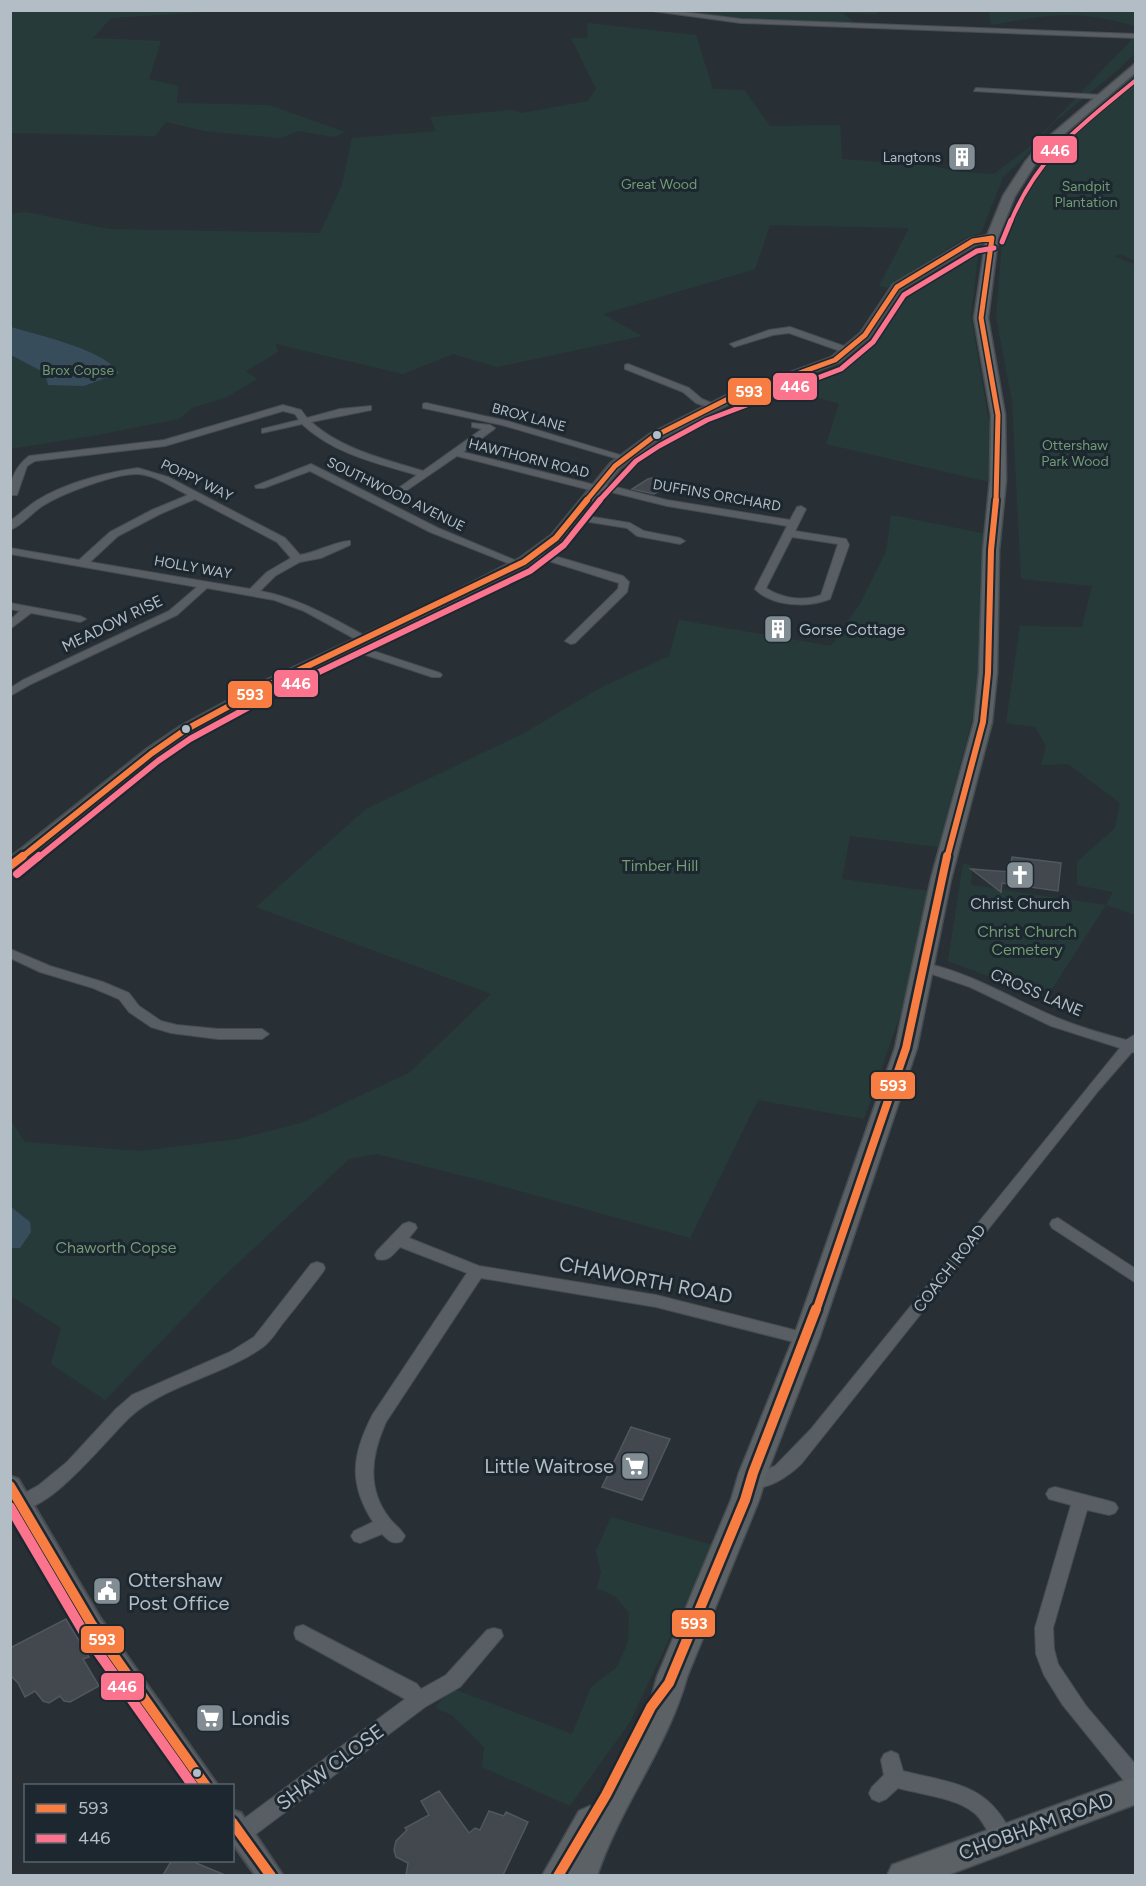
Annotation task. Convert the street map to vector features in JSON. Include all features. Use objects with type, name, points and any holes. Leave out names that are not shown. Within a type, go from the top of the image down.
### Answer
[{"type":"main road","points":[[581,1875],[594,1838],[664,1706],[669,1683],[752,1482],[806,1339],[906,1048],[925,968],[941,879],[983,722],[987,687],[991,550],[996,502],[998,428],[981,318],[992,238],[1010,196],[1029,164],[1044,146],[1102,98],[1136,66]]},
{"type":"main road","points":[[558,1875],[609,1789],[651,1707],[669,1683]]},
{"type":"main road","name":"CHOBHAM ROAD","points":[[903,1875],[1136,1790]]},
{"type":"street","points":[[648,10],[741,21],[1136,36]]},
{"type":"street","points":[[976,90],[1102,98]]},
{"type":"street","points":[[10,866],[182,731],[537,554],[557,539],[625,458],[658,434],[714,406],[834,360],[849,351],[866,335],[887,296],[897,287],[973,241],[992,238]]},
{"type":"street","points":[[744,349],[731,342],[790,330],[849,351]]},
{"type":"street","points":[[629,367],[687,390],[699,401],[714,406]]},
{"type":"street","points":[[13,493],[23,465],[28,460],[39,456],[165,443],[283,408],[298,412],[323,436],[357,453],[424,474]]},
{"type":"street","points":[[265,431],[368,408]]},
{"type":"street","name":"BROX LANE","points":[[455,453],[490,428],[422,410],[504,423],[625,458]]},
{"type":"street","name":"HAWTHORN ROAD","points":[[394,496],[455,453],[599,487]]},
{"type":"street","name":"SOUTHWOOD AVENUE","points":[[260,486],[311,467],[434,530],[519,564]]},
{"type":"street","name":"POPPY WAY","points":[[10,527],[38,504],[54,495],[129,471],[155,476],[280,540],[297,559]]},
{"type":"street","name":"DUFFINS ORCHARD","points":[[599,487],[792,528],[842,541],[844,544],[826,597],[820,600],[776,597],[760,589],[792,528],[801,509]]},
{"type":"street","points":[[82,563],[114,534],[156,512],[195,496]]},
{"type":"street","points":[[575,517],[630,526],[641,534],[680,541]]},
{"type":"street","points":[[252,593],[271,574],[297,559],[309,559],[346,543]]},
{"type":"street","name":"HOLLY WAY","points":[[10,551],[276,597],[297,604],[363,639]]},
{"type":"street","points":[[537,554],[619,578],[624,582],[623,590],[571,641]]},
{"type":"street","name":"MEADOW RISE","points":[[10,693],[27,682],[173,613],[206,584]]},
{"type":"street","points":[[10,606],[80,619]]},
{"type":"street","points":[[10,626],[29,609]]},
{"type":"street","points":[[349,646],[436,673]]},
{"type":"street","points":[[10,676],[27,682]]},
{"type":"street","points":[[10,953],[45,969],[98,985],[124,996],[134,1009],[156,1024],[176,1030],[218,1035],[262,1034]]},
{"type":"street","name":"CROSS LANE","points":[[925,968],[940,970],[960,978],[1057,1024],[1133,1044]]},
{"type":"street","name":"COACH ROAD","points":[[752,1482],[770,1479],[782,1472],[817,1434],[1133,1044]]},
{"type":"street","points":[[1058,1224],[1136,1276]]},
{"type":"street","points":[[382,1255],[409,1228]]},
{"type":"street","name":"CHAWORTH ROAD","points":[[397,1240],[477,1271],[656,1301],[806,1339]]},
{"type":"street","points":[[205,1784],[92,1625],[16,1494],[45,1490],[74,1467],[122,1414],[138,1400],[236,1356],[260,1341],[317,1268]]},
{"type":"street","points":[[360,1536],[390,1531],[372,1508],[361,1470],[368,1439],[477,1271]]},
{"type":"street","points":[[1055,1494],[1109,1508]]},
{"type":"street","points":[[1081,1501],[1044,1628],[1044,1649],[1050,1668],[1070,1698],[1136,1781]]},
{"type":"street","points":[[303,1633],[410,1690],[418,1701]]},
{"type":"street","name":"SHAW CLOSE","points":[[237,1827],[418,1701],[453,1680],[494,1636]]},
{"type":"street","points":[[879,1793],[893,1769],[965,1796],[982,1806],[1003,1837]]},
{"type":"street","points":[[237,1827],[271,1875]]},
{"type":"green space","points":[[11,10],[221,11],[111,18],[93,38],[161,41],[149,79],[178,86],[177,103],[269,105],[345,132],[334,137],[299,131],[280,138],[205,131],[166,122],[155,136],[11,133]]},
{"type":"green space","points":[[877,10],[877,14],[843,13],[855,23],[751,19],[660,11]]},
{"type":"green space","points":[[989,11],[1135,11],[1135,26],[1079,15],[1047,16],[991,25]]},
{"type":"green space","name":"Great Wood","points":[[588,23],[696,35],[713,89],[744,90],[770,126],[840,125],[842,159],[932,166],[961,172],[994,174],[1028,148],[1135,36],[1135,53],[1118,70],[1053,123],[1022,160],[1003,177],[981,233],[966,237],[887,288],[879,286],[909,228],[770,225],[755,269],[603,314],[642,336],[497,367],[453,354],[403,374],[276,344],[278,352],[246,371],[257,379],[227,397],[192,408],[179,419],[11,449],[10,214],[26,212],[109,229],[320,233],[342,185],[352,138],[436,131],[430,117],[512,110],[522,113],[588,101],[596,89],[571,38],[587,38]]},
{"type":"green space","name":"Ottershaw Park Wood","points":[[1135,73],[1135,261],[1121,254],[1114,256],[1136,265],[1135,915],[1106,905],[1113,892],[1077,885],[1077,862],[1115,828],[1120,803],[1068,764],[1041,765],[1046,746],[1035,727],[1006,723],[1020,626],[1082,627],[1092,586],[1021,579],[1012,401],[996,317],[1004,232],[1050,159]]},
{"type":"green space","points":[[979,247],[971,317],[991,435],[989,482],[826,444],[839,404],[780,386],[841,364],[869,347],[890,323],[897,296]]},
{"type":"green space","name":"Timber Hill","points":[[891,515],[987,534],[981,557],[977,701],[938,847],[850,836],[842,879],[928,891],[906,998],[864,1119],[758,1100],[690,1238],[377,1154],[349,1159],[222,1278],[105,1400],[51,1364],[61,1328],[11,1296],[10,1119],[25,1142],[141,1151],[238,1139],[304,1122],[409,1073],[491,994],[256,907],[366,809],[526,732],[600,688],[669,656],[679,620],[831,646],[860,604],[886,552]]},
{"type":"green space","name":"Christ Church Cemetery","points":[[963,864],[970,865],[971,885],[1106,905],[1046,998],[948,961]]},
{"type":"green space","points":[[611,1517],[713,1545],[630,1722],[570,1806],[482,1767],[484,1747],[452,1715],[435,1708],[451,1688],[572,1734],[591,1687],[617,1667],[628,1642],[629,1613],[616,1597],[597,1588],[601,1572],[596,1551]]},
{"type":"water","points":[[11,327],[86,350],[112,365],[119,373],[84,386],[48,385],[45,373],[11,355]]},
{"type":"water","points":[[11,1207],[30,1222],[31,1232],[20,1248],[11,1248]]},
{"type":"building","points":[[656,477],[674,484],[654,494],[632,489],[648,479]]},
{"type":"building","name":"Christ Church","points":[[1012,857],[1061,863],[1058,891],[1002,883],[1001,892],[971,869],[1010,872]]},
{"type":"building","name":"Little Waitrose","points":[[631,1427],[670,1439],[642,1500],[602,1487]]},
{"type":"building","points":[[66,1619],[89,1657],[83,1659],[99,1686],[70,1702],[64,1701],[60,1696],[49,1703],[43,1701],[35,1691],[25,1697],[18,1683],[10,1675],[10,1648]]},
{"type":"building","points":[[439,1791],[469,1833],[475,1828],[480,1830],[489,1811],[504,1816],[506,1812],[528,1822],[503,1875],[406,1875],[408,1863],[396,1857],[394,1850],[396,1841],[407,1830],[405,1828],[429,1815],[421,1801]]},
{"type":"building","points":[[171,1862],[194,1862],[225,1875],[163,1875]]},
{"type":"transit line","name":"446","points":[[1002,242],[1031,180],[1046,159],[1070,135],[1136,80]]},
{"type":"transit line","name":"593","points":[[10,866],[152,753],[185,730],[268,685],[524,562],[556,538],[615,466],[653,437],[728,399],[835,360],[865,335],[897,287],[973,241],[992,238]]},
{"type":"transit line","name":"593","points":[[558,1876],[606,1795],[651,1707],[669,1683],[745,1500],[753,1473],[806,1339],[906,1048],[941,879],[983,722],[988,673],[991,550],[998,480],[998,415],[981,318],[992,238]]},
{"type":"transit line","name":"446","points":[[17,874],[158,761],[190,739],[273,694],[530,571],[564,545],[611,486],[636,461],[707,420],[841,369],[873,342],[904,295],[977,251],[994,248]]},
{"type":"transit line","name":"593","points":[[10,1486],[92,1625],[205,1784]]},
{"type":"transit line","name":"446","points":[[10,1507],[83,1631],[192,1784]]},
{"type":"transit line","name":"593","points":[[234,1825],[271,1876]]},
{"type":"place","name":"Langtons","points":[[962,157]]},
{"type":"place","name":"Gorse Cottage","points":[[778,629]]},
{"type":"place","name":"Christ Church","points":[[1020,875]]},
{"type":"place","name":"Little Waitrose","points":[[635,1466]]},
{"type":"place","name":"Ottershaw Post Office","points":[[107,1591]]},
{"type":"place","name":"Londis","points":[[210,1718]]},
{"type":"park label","name":"Sandpit Plantation","points":[[1086,194]]},
{"type":"park label","name":"Brox Copse","points":[[78,370]]},
{"type":"park label","name":"Chaworth Copse","points":[[116,1247]]}]
